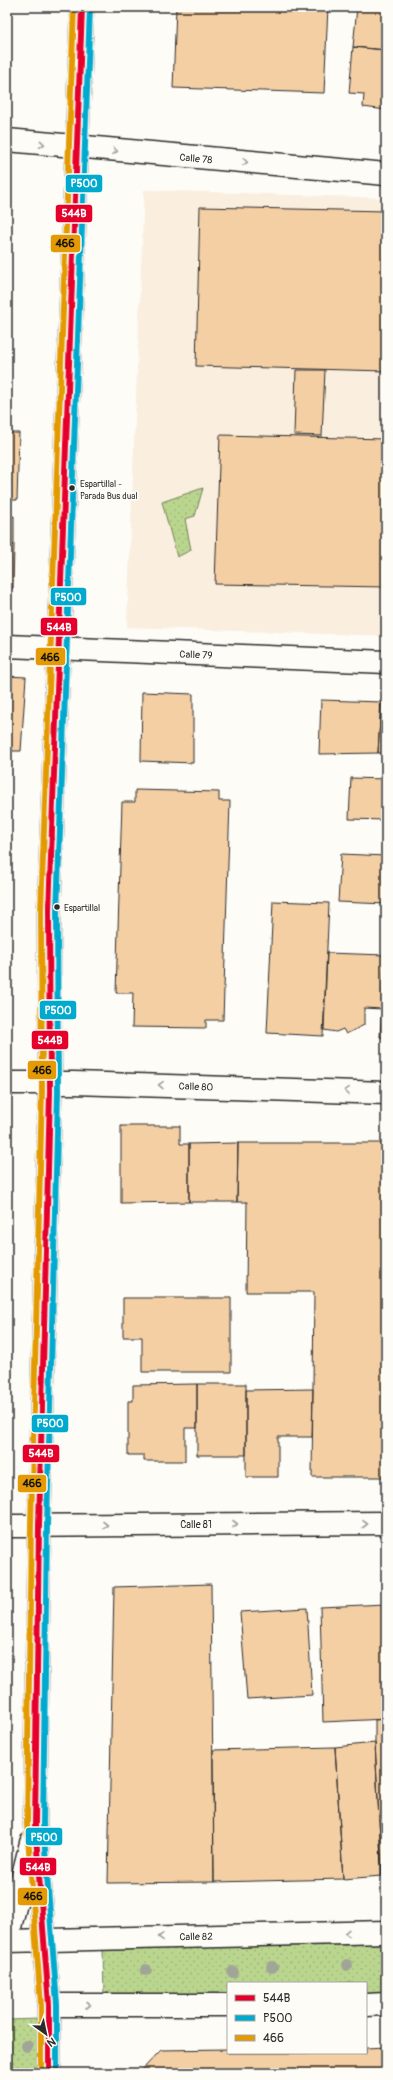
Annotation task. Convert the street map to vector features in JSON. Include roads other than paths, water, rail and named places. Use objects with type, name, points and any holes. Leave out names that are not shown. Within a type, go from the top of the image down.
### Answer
[{"type":"main road","points":[[49,2073],[49,2005],[35,1824],[39,1525],[50,1084],[49,911],[82,7]]},
{"type":"main road","name":"Calle 78","points":[[7,140],[386,174]]},
{"type":"main road","name":"Calle 79","points":[[7,646],[386,662]]},
{"type":"main road","name":"Calle 80","points":[[7,1083],[82,1083],[386,1093]]},
{"type":"main road","name":"Calle 81","points":[[7,1526],[386,1524]]},
{"type":"main road","points":[[7,1940],[35,1824]]},
{"type":"main road","name":"Calle 82","points":[[7,1940],[44,1941],[386,1932]]},
{"type":"main road","points":[[367,2005],[386,2004]]},
{"type":"main road","points":[[49,2005],[227,2005]]},
{"type":"place","name":"Espartillal - Parada Bus dual","points":[[72,488]]},
{"type":"place","name":"Espartillal","points":[[57,907]]}]
